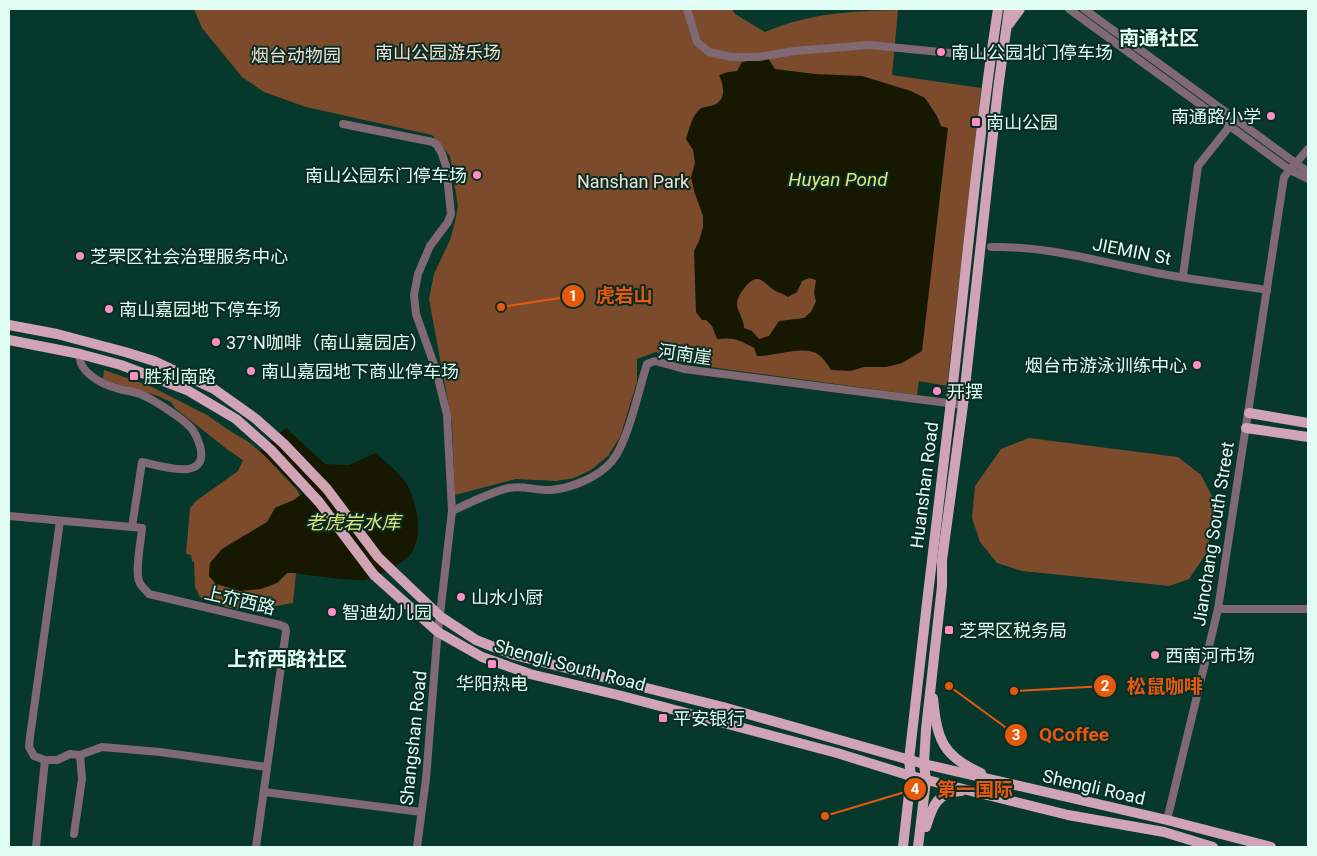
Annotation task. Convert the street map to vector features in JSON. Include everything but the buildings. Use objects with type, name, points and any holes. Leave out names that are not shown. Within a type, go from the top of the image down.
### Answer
[{"type":"main road","name":"Huanshan Road","points":[[903,847],[911,776],[908,760],[998,9]]},
{"type":"main road","name":"Huanshan Road","points":[[919,847],[926,780],[924,764],[926,729],[942,586],[942,560],[963,406],[998,89],[1007,27],[1015,10]]},
{"type":"main road","name":"Shengli South Road","points":[[9,325],[91,343],[154,361],[214,389],[256,419],[284,444],[327,489],[378,557],[441,617],[476,640],[514,654],[723,707],[908,760]]},
{"type":"main road","name":"Shengli South Road","points":[[9,340],[80,354],[122,365],[187,390],[236,419],[271,450],[319,502],[374,575],[438,632],[482,657],[506,666],[837,753],[926,780]]},
{"type":"main road","points":[[1249,413],[1308,423]]},
{"type":"main road","points":[[1246,428],[1308,437]]},
{"type":"main road","points":[[928,584],[942,586]]},
{"type":"main road","points":[[933,670],[933,700],[937,725],[943,745],[952,757],[964,765],[1002,782]]},
{"type":"main road","name":"Shengli Road","points":[[908,760],[1167,820],[1271,847]]},
{"type":"main road","name":"Shengli Road","points":[[926,780],[1068,816],[1164,832],[1213,847]]},
{"type":"main road","points":[[919,847],[930,811],[936,801],[950,792],[973,792]]},
{"type":"main road","points":[[1164,832],[1167,820]]},
{"type":"street","points":[[687,9],[698,42],[709,52],[730,57],[759,57],[794,51],[869,45],[991,57]]},
{"type":"street","points":[[1069,9],[1229,127],[1290,170],[1308,179]]},
{"type":"street","points":[[1084,9],[1308,172]]},
{"type":"street","name":"Shangshan Road","points":[[343,124],[429,140],[437,145],[446,166],[451,214],[448,222],[430,246],[418,274],[414,296],[416,314],[436,370],[447,415],[452,510],[438,632],[426,779],[416,847]]},
{"type":"street","points":[[1183,276],[1198,166],[1229,127]]},
{"type":"street","points":[[1249,413],[1284,177],[1308,149]]},
{"type":"street","name":"JIEMIN St","points":[[991,247],[1017,246],[1040,249],[1158,273],[1267,290]]},
{"type":"street","points":[[9,516],[132,527],[142,462],[186,471],[194,468],[199,462],[201,450],[198,439],[191,428],[151,399],[139,393],[114,388],[87,372],[80,364],[80,354]]},
{"type":"street","name":"河南崖","points":[[452,510],[509,488],[528,487],[550,490],[581,482],[595,475],[612,461],[623,442],[647,364],[655,361],[684,369],[963,406]]},
{"type":"street","name":"Jianchang South Street","points":[[1167,820],[1218,609],[1249,413]]},
{"type":"street","points":[[60,521],[29,747],[34,756],[45,760],[57,760],[70,754],[80,755],[102,747],[160,752],[267,768]]},
{"type":"street","name":"上夼西路","points":[[132,527],[142,528],[139,581],[149,594],[284,627],[286,631],[256,847]]},
{"type":"street","points":[[1218,609],[1308,609]]},
{"type":"street","points":[[74,834],[82,780],[80,755]]},
{"type":"street","points":[[36,847],[45,760]]},
{"type":"street","points":[[264,792],[421,812]]},
{"type":"green space","name":"Nanshan Park","points":[[194,9],[732,9],[735,14],[765,32],[798,21],[830,14],[898,10],[892,75],[981,88],[947,386],[919,381],[917,395],[724,369],[682,362],[656,352],[637,359],[637,382],[620,437],[608,456],[591,470],[574,478],[556,481],[516,479],[455,495],[452,423],[429,299],[434,274],[450,240],[458,206],[450,156],[432,135],[306,107],[264,92],[242,77],[202,28]]},
{"type":"green space","points":[[104,370],[150,386],[207,415],[250,443],[297,490],[300,495],[294,500],[275,508],[268,522],[241,539],[210,563],[209,576],[216,584],[277,583],[287,573],[296,573],[293,603],[267,608],[236,609],[225,607],[200,597],[195,587],[194,562],[191,555],[186,554],[190,508],[196,501],[238,471],[243,460],[175,408],[171,402],[158,396],[103,380]]},
{"type":"green space","points":[[1029,438],[1178,457],[1201,475],[1212,496],[1214,520],[1206,554],[1189,579],[1169,586],[1022,571],[997,563],[980,542],[972,518],[975,486],[1001,449]]},
{"type":"water","name":"Huyan Pond","points":[[768,58],[775,69],[815,74],[862,76],[911,91],[925,98],[941,126],[948,128],[922,351],[902,363],[886,367],[864,367],[850,371],[831,370],[819,355],[813,352],[797,351],[757,356],[754,348],[741,341],[728,338],[717,339],[712,326],[706,320],[702,320],[696,312],[694,251],[703,227],[703,216],[691,177],[695,163],[693,150],[686,139],[697,112],[702,108],[716,104],[722,98],[723,86],[719,75],[737,71],[742,62]],"holes":[[[809,278],[816,280],[814,293],[816,301],[811,312],[804,318],[779,321],[769,336],[759,339],[752,331],[744,328],[737,302],[741,293],[750,282],[757,279],[761,280],[788,297],[797,292],[802,281]]]},
{"type":"water","name":"老虎岩水库","points":[[286,428],[325,464],[349,465],[376,453],[400,475],[410,491],[418,520],[417,540],[409,556],[401,563],[365,580],[287,573],[277,583],[261,589],[240,591],[216,584],[209,576],[210,563],[222,549],[267,522],[275,508],[303,494],[260,451]]},
{"type":"place","name":"南山公园北门停车场","points":[[941,52]]},
{"type":"place","name":"南通路小学","points":[[1271,116]]},
{"type":"place","name":"南山公园","points":[[976,122]]},
{"type":"place","name":"南山公园东门停车场","points":[[477,175]]},
{"type":"place","name":"芝罘区社会治理服务中心","points":[[80,256]]},
{"type":"place","name":"虎岩山","points":[[501,307]]},
{"type":"place","name":"南山嘉园地下停车场","points":[[109,309]]},
{"type":"place","name":"37°N咖啡（南山嘉园店）","points":[[216,342]]},
{"type":"place","name":"烟台市游泳训练中心","points":[[1197,365]]},
{"type":"place","name":"南山嘉园地下商业停车场","points":[[251,371]]},
{"type":"place","name":"胜利南路","points":[[134,376]]},
{"type":"place","name":"开摆","points":[[937,391]]},
{"type":"place","name":"山水小厨","points":[[461,597]]},
{"type":"place","name":"智迪幼儿园","points":[[332,612]]},
{"type":"place","name":"芝罘区税务局","points":[[949,630]]},
{"type":"place","name":"西南河市场","points":[[1155,655]]},
{"type":"place","name":"华阳热电","points":[[492,664]]},
{"type":"place","name":"QCoffee","points":[[949,686]]},
{"type":"place","name":"松鼠咖啡","points":[[1014,691]]},
{"type":"place","name":"平安银行","points":[[663,718]]},
{"type":"place","name":"第一国际","points":[[825,816]]},
{"type":"district","name":"南通社区","points":[[1159,38]]},
{"type":"district","name":"上夼西路社区","points":[[287,659]]},
{"type":"park label","name":"南山公园游乐场","points":[[438,52]]},
{"type":"park label","name":"烟台动物园","points":[[296,55]]}]
